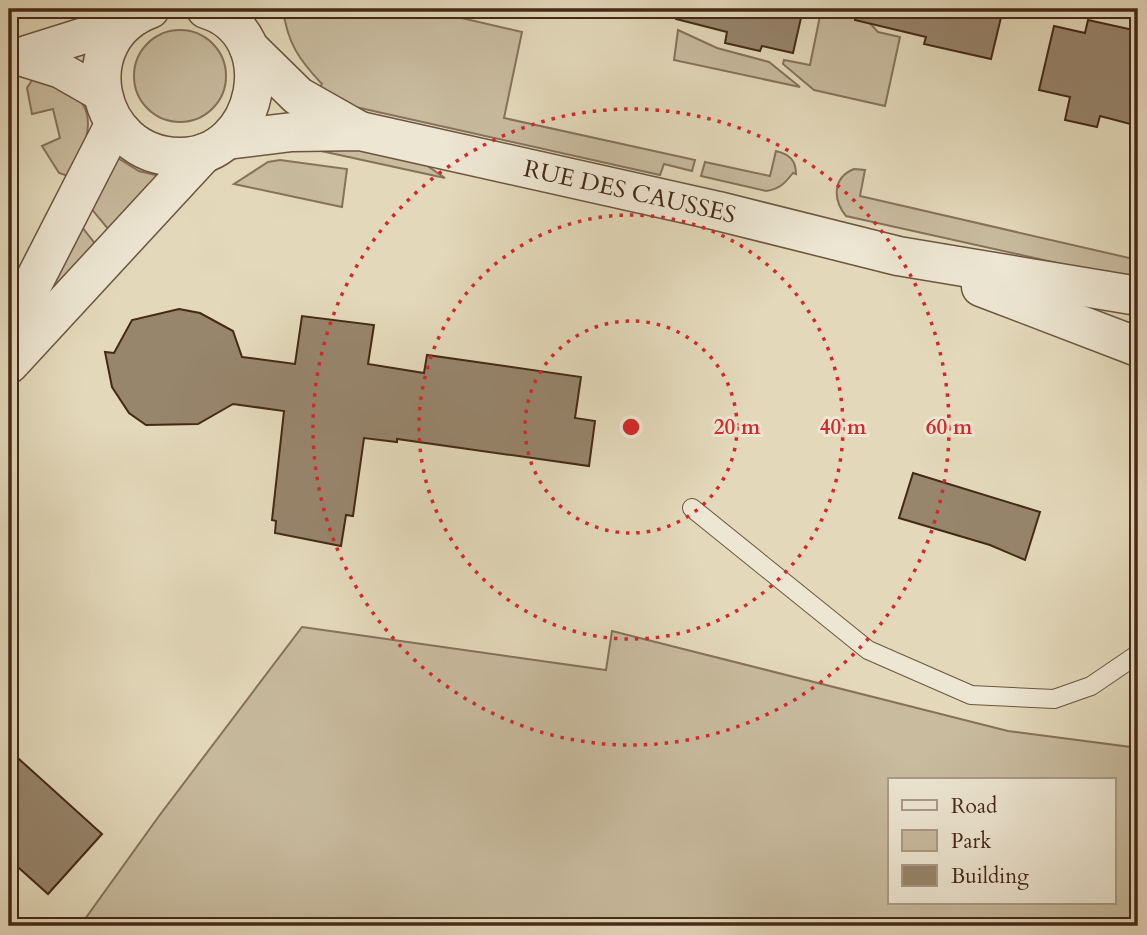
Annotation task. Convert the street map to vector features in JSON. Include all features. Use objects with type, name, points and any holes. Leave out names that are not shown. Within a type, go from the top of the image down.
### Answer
[{"type":"street","points":[[14,55],[89,34],[145,11]]},
{"type":"street","points":[[9,330],[108,109],[101,69],[108,47],[122,27],[145,11]]},
{"type":"street","points":[[9,364],[244,121],[254,98],[256,73],[231,23]]},
{"type":"street","name":"RUE DES CAUSSES","points":[[231,23],[298,96],[360,131]]},
{"type":"street","points":[[14,55],[60,70],[108,109]]},
{"type":"street","name":"RUE DES CAUSSES","points":[[108,109],[132,143],[155,154],[179,158],[216,147],[292,132],[360,131],[718,211],[898,256],[1138,296]]},
{"type":"street","name":"RUE DES CAUSSES","points":[[898,256],[1138,347]]},
{"type":"lane","points":[[692,508],[868,650],[971,695],[1054,699],[1091,686],[1138,654]]},
{"type":"green space","points":[[283,9],[423,9],[522,32],[504,118],[695,160],[692,171],[664,164],[660,175],[351,106],[319,89],[322,84],[307,67],[291,41]]},
{"type":"green space","points":[[821,11],[867,20],[878,32],[900,37],[885,106],[814,90],[783,64],[784,60],[810,65]]},
{"type":"green space","points":[[180,30],[206,38],[218,50],[226,76],[218,102],[206,114],[180,122],[154,114],[142,102],[134,76],[142,50],[154,38]]},
{"type":"green space","points":[[678,30],[717,48],[769,62],[800,87],[674,60]]},
{"type":"green space","points":[[34,77],[74,95],[87,113],[87,135],[71,177],[59,173],[42,146],[60,138],[53,109],[32,114],[27,88]]},
{"type":"green space","points":[[331,143],[426,165],[445,178],[312,149]]},
{"type":"green space","points":[[776,151],[791,158],[796,174],[793,173],[785,183],[775,189],[766,191],[701,176],[705,162],[770,176]]},
{"type":"green space","points":[[116,157],[139,171],[160,176],[113,235],[89,206]]},
{"type":"green space","points":[[280,160],[347,169],[342,207],[234,184],[268,162]]},
{"type":"green space","points":[[854,169],[865,170],[860,196],[1138,260],[1138,281],[846,216],[837,196],[838,184]]},
{"type":"green space","points":[[82,227],[100,250],[44,303]]},
{"type":"green space","points":[[302,627],[606,670],[612,631],[1008,731],[1138,748],[1138,878],[1131,926],[80,926],[159,816]]},
{"type":"building","points":[[677,9],[803,9],[793,53],[762,46],[760,51],[725,43],[727,32],[676,19]]},
{"type":"building","points":[[856,9],[1003,9],[991,59],[924,44],[926,37],[855,20]]},
{"type":"building","points":[[1088,20],[1138,31],[1138,126],[1100,116],[1097,127],[1065,120],[1070,97],[1039,90],[1054,26],[1085,33]]},
{"type":"building","points":[[179,309],[200,313],[233,331],[242,357],[295,364],[302,316],[374,325],[368,364],[424,373],[427,355],[581,377],[575,418],[595,421],[589,466],[397,439],[397,442],[364,438],[353,516],[346,515],[341,546],[275,533],[276,521],[272,520],[284,411],[233,404],[198,424],[146,425],[129,413],[112,387],[105,352],[114,353],[132,320]]},
{"type":"building","points":[[913,473],[1040,512],[1025,560],[990,545],[899,518]]},
{"type":"building","points":[[9,750],[102,834],[48,894],[9,859]]}]
